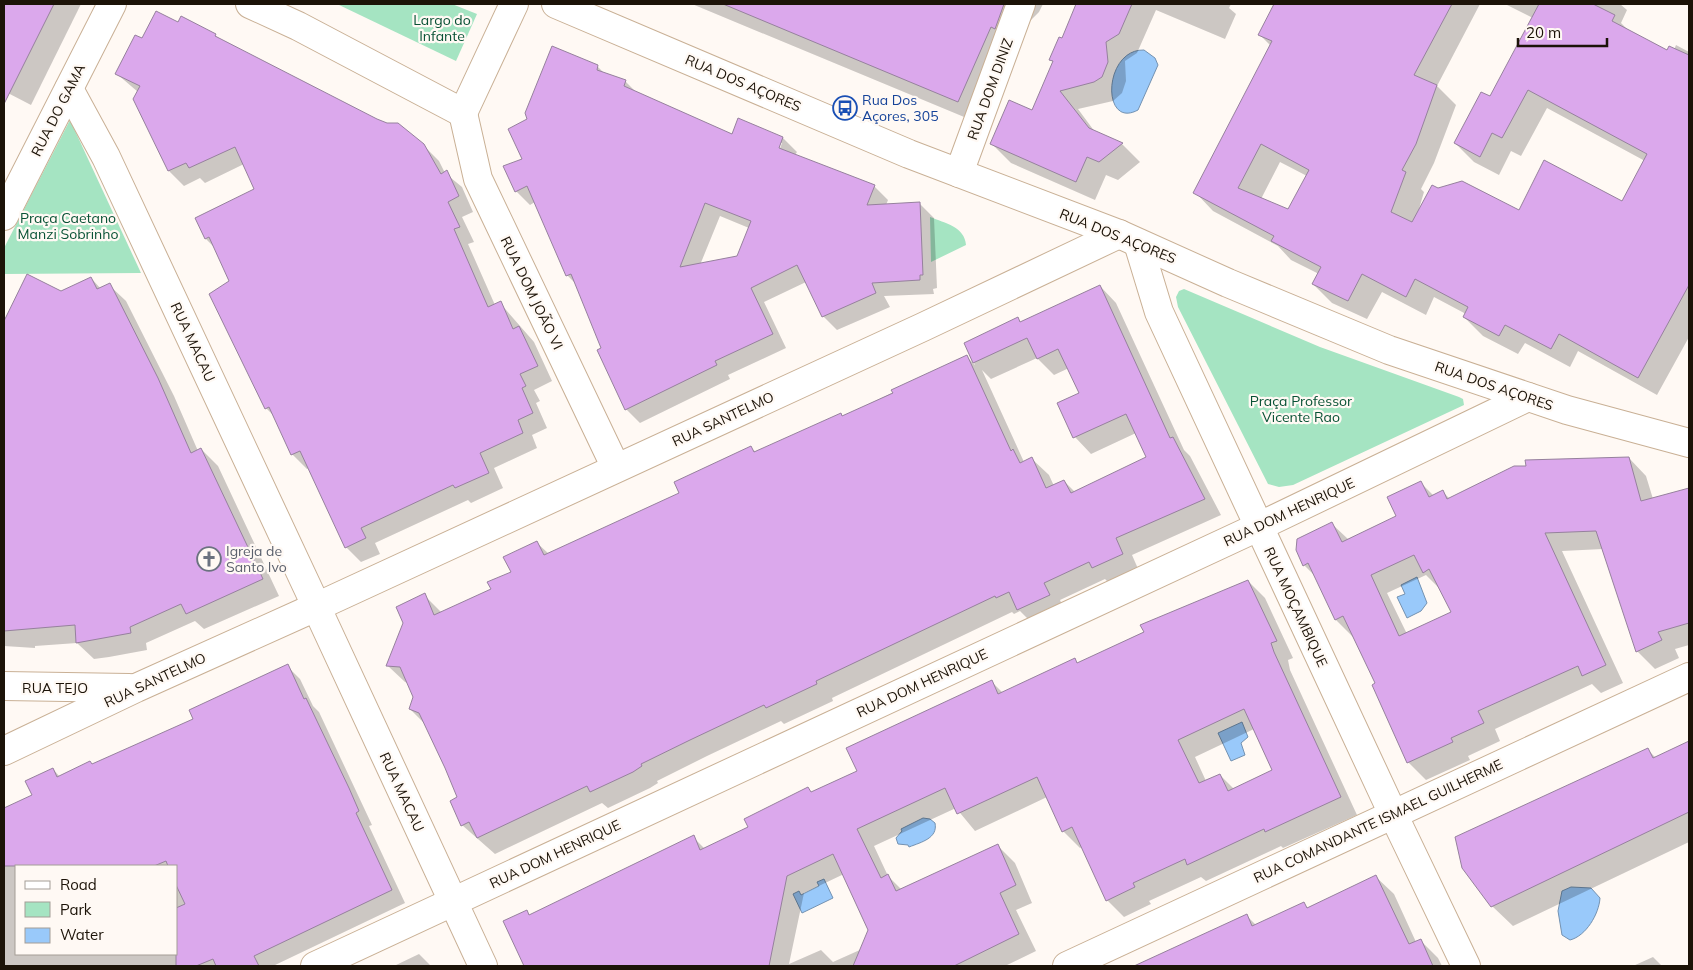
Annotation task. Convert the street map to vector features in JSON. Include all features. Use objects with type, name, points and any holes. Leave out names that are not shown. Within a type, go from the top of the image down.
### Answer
[{"type":"street","name":"RUA DO GAMA","points":[[4,216],[112,4]]},
{"type":"street","points":[[250,4],[298,26],[463,113],[514,4]]},
{"type":"street","name":"RUA DOS AÇORES","points":[[556,4],[959,173],[1129,238],[1389,350],[1528,398],[1689,443]]},
{"type":"street","name":"RUA DOM DINIZ","points":[[959,173],[1021,4]]},
{"type":"street","name":"RUA MACAU","points":[[69,89],[106,158],[483,966]]},
{"type":"street","name":"RUA DOM JOÃO VI","points":[[463,113],[478,179],[616,468]]},
{"type":"street","name":"RUA SANTELMO","points":[[4,751],[136,688],[317,607],[923,327],[1129,238]]},
{"type":"street","name":"RUA MOÇAMBIQUE","points":[[1129,238],[1159,312],[1258,527],[1466,966]]},
{"type":"street","name":"RUA DOM HENRIQUE","points":[[316,966],[1258,527],[1528,398]]},
{"type":"street","name":"RUA COMANDANTE ISMAEL GUILHERME","points":[[1067,966],[1689,677]]},
{"type":"street","name":"RUA TEJO","points":[[4,686],[136,688]]},
{"type":"green space","name":"Largo do Infante","points":[[337,4],[452,4],[477,14],[456,61]]},
{"type":"green space","name":"Praça Caetano Manzi Sobrinho","points":[[70,120],[141,273],[4,274],[4,248]]},
{"type":"green space","points":[[930,217],[953,226],[962,234],[966,245],[931,262]]},
{"type":"green space","name":"Praça Professor Vicente Rao","points":[[1184,289],[1320,347],[1459,397],[1463,399],[1464,405],[1293,485],[1279,487],[1268,484],[1178,307],[1176,297],[1179,291]]},
{"type":"water","points":[[1144,50],[1155,58],[1158,65],[1138,110],[1126,113],[1118,109],[1113,100],[1114,74],[1121,62],[1130,53]]},
{"type":"water","points":[[1417,577],[1427,603],[1421,611],[1407,618],[1397,597],[1405,594],[1401,585]]},
{"type":"water","points":[[1242,722],[1248,737],[1241,743],[1245,755],[1231,761],[1218,733]]},
{"type":"water","points":[[923,818],[930,819],[935,823],[932,836],[909,847],[908,845],[898,844],[896,838],[902,831],[901,829]]},
{"type":"water","points":[[824,879],[833,898],[802,913],[793,894],[799,891],[801,895],[819,886],[817,882]]},
{"type":"water","points":[[1571,887],[1591,888],[1600,898],[1591,924],[1576,938],[1570,940],[1562,935],[1558,911],[1562,891]]},
{"type":"building","points":[[4,4],[54,4],[4,104]]},
{"type":"building","points":[[723,4],[1004,4],[995,29],[991,27],[958,102]]},
{"type":"building","points":[[1076,4],[1132,4],[1119,34],[1106,42],[1108,62],[1102,77],[1094,82],[1060,91],[1089,128],[1123,143],[1099,162],[1087,157],[1076,182],[990,144],[1009,100],[1032,110],[1053,61],[1049,60],[1059,37],[1062,38]]},
{"type":"building","points":[[1274,4],[1452,4],[1414,75],[1437,85],[1416,144],[1402,170],[1406,172],[1391,212],[1412,222],[1432,185],[1438,188],[1462,181],[1519,210],[1544,160],[1622,201],[1647,154],[1528,90],[1502,138],[1492,133],[1480,157],[1454,143],[1481,92],[1490,96],[1539,4],[1593,4],[1615,15],[1612,21],[1667,50],[1669,46],[1689,55],[1689,285],[1638,378],[1559,334],[1551,349],[1505,325],[1499,336],[1463,317],[1468,307],[1415,279],[1406,297],[1362,274],[1348,301],[1312,284],[1321,267],[1271,241],[1274,236],[1193,193],[1272,41],[1258,35]],"holes":[[[1261,144],[1309,170],[1288,209],[1238,188]]]},
{"type":"building","points":[[156,11],[178,22],[181,16],[216,34],[215,36],[377,119],[387,123],[398,123],[424,144],[441,174],[447,170],[459,196],[448,202],[460,227],[454,229],[488,307],[501,301],[513,329],[519,326],[538,366],[520,374],[526,386],[522,388],[533,413],[518,420],[523,433],[480,453],[489,473],[455,488],[453,485],[361,528],[366,538],[345,548],[300,451],[291,455],[269,407],[265,409],[209,294],[229,281],[209,237],[205,239],[195,218],[254,189],[235,147],[189,168],[186,163],[168,171],[133,99],[140,86],[115,74],[135,35],[142,38]]},
{"type":"building","points":[[552,46],[598,65],[597,70],[626,80],[624,86],[732,134],[738,118],[783,137],[779,148],[875,185],[867,205],[920,202],[923,275],[920,275],[920,280],[872,283],[876,293],[822,317],[797,265],[751,288],[773,334],[715,361],[717,365],[625,410],[597,350],[601,348],[571,274],[566,276],[527,186],[515,192],[503,166],[522,159],[508,129],[527,119],[525,113]],"holes":[[[705,203],[751,221],[737,256],[680,267]]]},
{"type":"building","points":[[27,274],[61,291],[91,277],[97,289],[110,283],[158,378],[191,453],[201,448],[263,579],[186,614],[181,604],[130,627],[131,633],[76,643],[75,625],[4,631],[4,321]]},
{"type":"building","points":[[1100,285],[1170,438],[1173,437],[1205,499],[1116,538],[1123,554],[1092,568],[1089,562],[1044,583],[1050,595],[1017,610],[1009,592],[996,598],[995,596],[816,681],[817,684],[766,708],[764,705],[690,740],[641,764],[642,766],[633,772],[590,792],[587,786],[477,838],[469,822],[461,826],[450,801],[457,797],[419,713],[409,709],[413,697],[400,667],[386,666],[403,623],[396,607],[425,593],[434,615],[491,589],[487,582],[511,572],[503,557],[537,541],[544,555],[679,493],[674,482],[751,446],[754,452],[841,413],[842,416],[893,393],[891,390],[967,355],[1011,451],[1013,449],[1020,463],[1032,457],[1046,488],[1064,480],[1071,493],[1146,457],[1126,414],[1073,438],[1057,403],[1079,393],[1058,349],[1037,359],[1027,338],[973,363],[964,343],[1018,317],[1020,322]]},
{"type":"building","points":[[1629,457],[1641,501],[1689,488],[1689,623],[1658,632],[1662,640],[1636,652],[1596,531],[1545,533],[1606,665],[1582,676],[1578,666],[1478,711],[1484,723],[1451,738],[1453,742],[1407,763],[1372,685],[1375,683],[1343,616],[1335,620],[1308,563],[1303,566],[1296,550],[1297,539],[1332,522],[1342,542],[1396,516],[1387,497],[1421,481],[1429,497],[1443,490],[1447,499],[1514,466],[1526,466],[1525,460]],"holes":[[[1414,555],[1423,573],[1429,569],[1451,612],[1399,636],[1371,575]]]},
{"type":"building","points":[[1248,580],[1277,641],[1271,643],[1274,652],[1341,797],[1265,832],[1264,829],[1187,865],[1185,859],[1133,883],[1135,887],[1106,901],[1072,827],[1062,832],[1037,777],[957,814],[945,788],[857,829],[881,878],[888,874],[896,891],[998,844],[1016,885],[1000,893],[1019,934],[954,966],[853,966],[868,930],[833,854],[787,876],[769,966],[524,966],[503,921],[527,910],[529,915],[694,835],[700,850],[748,827],[744,819],[808,787],[811,792],[857,771],[846,748],[992,680],[998,694],[1075,658],[1077,663],[1144,632],[1140,625]],"holes":[[[1244,709],[1272,770],[1228,791],[1220,774],[1199,783],[1178,740]]]},
{"type":"building","points":[[288,664],[349,788],[359,811],[356,813],[392,890],[254,956],[259,966],[216,966],[213,959],[196,966],[176,966],[176,955],[178,955],[178,907],[185,904],[178,889],[178,865],[168,865],[166,861],[156,865],[4,866],[4,808],[32,795],[25,781],[53,768],[57,777],[90,761],[92,764],[193,719],[189,710]]},
{"type":"building","points":[[1689,741],[1689,812],[1491,907],[1462,868],[1455,837],[1648,748],[1653,758]]},
{"type":"building","points":[[1376,875],[1409,944],[1421,939],[1433,966],[1134,966],[1247,914],[1252,926],[1304,902],[1307,908]]},
{"type":"place","name":"Rua Dos Açores, 305","points":[[845,108]]},
{"type":"place","name":"Igreja de Santo Ivo","points":[[209,559]]}]
